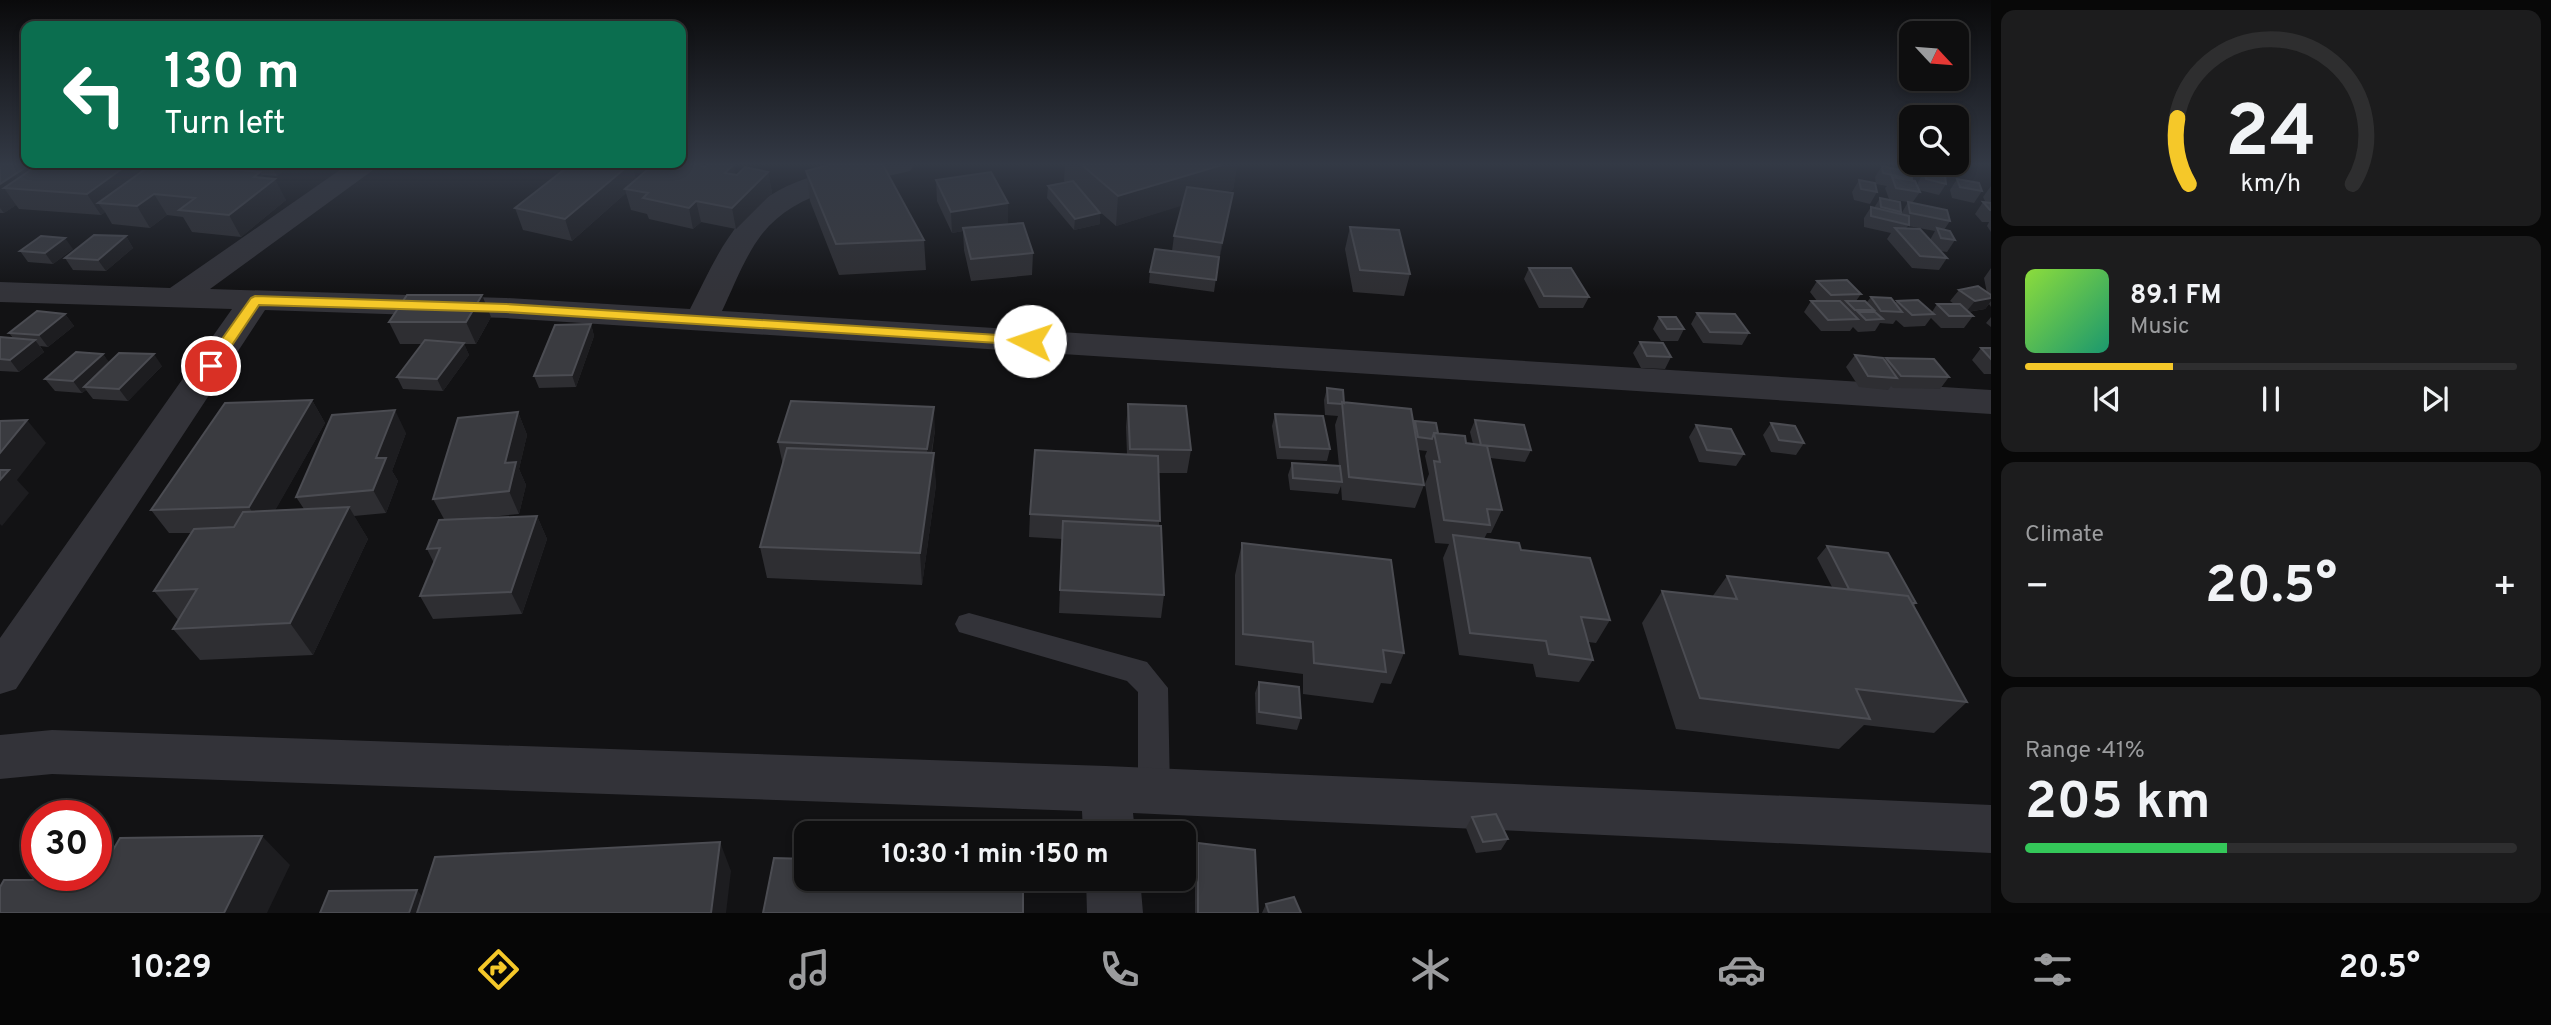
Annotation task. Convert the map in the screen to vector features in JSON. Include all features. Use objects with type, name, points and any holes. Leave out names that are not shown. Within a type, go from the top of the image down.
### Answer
[{"type":"street","points":[[179,296],[305,208]]},
{"type":"street","points":[[701,320],[752,226],[775,208]]},
{"type":"street","points":[[0,292],[506,308],[1991,402]]},
{"type":"street","points":[[0,675],[255,300]]},
{"type":"street","points":[[0,757],[51,752],[1123,805],[1991,829]]},
{"type":"street","points":[[1114,891],[1115,913]]},
{"type":"lane","points":[[969,624],[1137,671],[1153,688],[1123,805]]},
{"type":"building","points":[[182,208],[238,208],[229,215],[179,210]]},
{"type":"building","points":[[516,208],[579,208],[565,219]]},
{"type":"building","points":[[821,208],[906,208],[924,240],[836,244]]},
{"type":"building","points":[[949,208],[979,208],[951,212]]},
{"type":"building","points":[[1066,208],[1095,208],[1100,213],[1075,219]]},
{"type":"building","points":[[1182,208],[1230,208],[1222,243],[1174,236]]},
{"type":"building","points":[[1871,208],[1874,208],[1909,216],[1909,225],[1871,216]]},
{"type":"building","points":[[1883,208],[1901,208],[1901,212]]},
{"type":"building","points":[[1909,208],[1935,208],[1947,210],[1950,221],[1910,213]]},
{"type":"building","points":[[1023,223],[1033,253],[971,259],[963,228]]},
{"type":"building","points":[[1350,227],[1399,230],[1410,274],[1360,270]]},
{"type":"building","points":[[1895,228],[1920,229],[1947,258],[1920,256]]},
{"type":"building","points":[[1937,228],[1950,231],[1955,240],[1941,238]]},
{"type":"building","points":[[94,235],[126,236],[98,260],[65,258]]},
{"type":"building","points":[[41,236],[65,238],[45,253],[20,251]]},
{"type":"building","points":[[1155,249],[1219,257],[1216,280],[1150,272]]},
{"type":"building","points":[[1529,268],[1571,268],[1589,297],[1544,296]]},
{"type":"building","points":[[1847,280],[1861,294],[1831,295],[1817,281]]},
{"type":"building","points":[[1978,286],[1991,295],[1991,298],[1975,301],[1959,290]]},
{"type":"building","points":[[407,295],[482,295],[466,322],[389,322]]},
{"type":"building","points":[[1871,297],[1891,298],[1902,312],[1881,311]]},
{"type":"building","points":[[1918,300],[1934,314],[1912,315],[1897,301]]},
{"type":"building","points":[[1811,301],[1840,301],[1858,319],[1828,320]]},
{"type":"building","points":[[1846,301],[1865,301],[1874,310],[1855,310]]},
{"type":"building","points":[[1937,304],[1960,304],[1973,316],[1949,316]]},
{"type":"building","points":[[37,311],[65,314],[39,335],[9,333]]},
{"type":"building","points":[[1858,312],[1875,312],[1883,319],[1866,320]]},
{"type":"building","points":[[1697,313],[1735,314],[1749,333],[1710,332]]},
{"type":"building","points":[[1659,317],[1676,317],[1684,329],[1667,329]]},
{"type":"building","points":[[591,324],[572,375],[534,376],[555,325]]},
{"type":"building","points":[[0,337],[35,340],[10,360],[0,359]]},
{"type":"building","points":[[425,340],[464,343],[437,379],[397,377]]},
{"type":"building","points":[[1640,342],[1663,343],[1671,357],[1647,356]]},
{"type":"building","points":[[1981,348],[1991,348],[1991,359]]},
{"type":"building","points":[[76,352],[103,354],[73,381],[45,379]]},
{"type":"building","points":[[119,353],[154,354],[119,389],[84,387]]},
{"type":"building","points":[[1855,355],[1883,358],[1897,378],[1868,376]]},
{"type":"building","points":[[1886,358],[1934,359],[1949,377],[1901,376]]},
{"type":"building","points":[[1327,388],[1343,390],[1344,403],[1328,403]]},
{"type":"building","points":[[312,400],[249,507],[151,510],[225,403]]},
{"type":"building","points":[[791,401],[934,407],[927,449],[778,442]]},
{"type":"building","points":[[1342,402],[1411,409],[1424,485],[1349,477]]},
{"type":"building","points":[[1128,404],[1186,406],[1191,450],[1130,449]]},
{"type":"building","points":[[395,410],[376,458],[386,458],[373,490],[296,497],[332,415]]},
{"type":"building","points":[[518,412],[505,463],[516,462],[509,491],[433,499],[458,418]]},
{"type":"building","points":[[1275,414],[1323,416],[1330,449],[1280,447]]},
{"type":"building","points":[[27,420],[0,453],[0,421]]},
{"type":"building","points":[[1475,420],[1524,425],[1531,450],[1481,445]]},
{"type":"building","points":[[1415,421],[1436,423],[1438,433],[1434,433],[1432,439],[1418,437]]},
{"type":"building","points":[[1771,423],[1795,426],[1804,443],[1779,440]]},
{"type":"building","points":[[1696,425],[1731,429],[1744,454],[1707,450]]},
{"type":"building","points":[[1434,433],[1465,436],[1466,443],[1487,446],[1502,510],[1487,509],[1490,525],[1444,520],[1434,461],[1440,462]]},
{"type":"building","points":[[787,448],[934,453],[920,553],[760,547]]},
{"type":"building","points":[[1035,450],[1158,456],[1160,521],[1030,514]]},
{"type":"building","points":[[1292,463],[1340,466],[1342,482],[1293,478]]},
{"type":"building","points":[[0,470],[9,470],[0,480]]},
{"type":"building","points":[[349,507],[290,623],[173,629],[197,589],[154,591],[194,529],[234,527],[243,512]]},
{"type":"building","points":[[537,516],[511,592],[420,596],[440,548],[427,549],[439,520]]},
{"type":"building","points":[[1063,521],[1161,526],[1164,595],[1060,590]]},
{"type":"building","points":[[1453,535],[1519,543],[1521,550],[1590,558],[1610,620],[1581,617],[1593,660],[1549,654],[1546,641],[1470,633]]},
{"type":"building","points":[[1242,543],[1391,560],[1404,653],[1383,650],[1386,672],[1314,663],[1313,642],[1243,634]]},
{"type":"building","points":[[1827,546],[1888,553],[1916,603],[1912,603],[1908,596],[1849,589]]},
{"type":"building","points":[[1727,576],[1908,596],[1967,702],[1856,689],[1870,719],[1700,698],[1662,591],[1737,599]]},
{"type":"building","points":[[1259,682],[1299,687],[1301,718],[1259,712]]},
{"type":"building","points":[[1496,814],[1508,839],[1483,842],[1472,817]]},
{"type":"building","points":[[262,836],[224,913],[0,913],[0,887],[4,880],[21,880],[21,891],[112,891],[112,852],[120,838]]},
{"type":"building","points":[[720,842],[711,913],[417,913],[435,857]]},
{"type":"building","points":[[1198,843],[1255,850],[1258,913],[1198,913]]},
{"type":"building","points":[[774,858],[794,859],[794,891],[1023,892],[1023,913],[763,913]]},
{"type":"building","points":[[417,890],[409,913],[320,913],[329,891]]},
{"type":"building","points":[[1294,897],[1301,913],[1269,913],[1266,904]]},
{"type":"route","points":[[211,366],[255,300],[506,308],[1030,341]]}]
